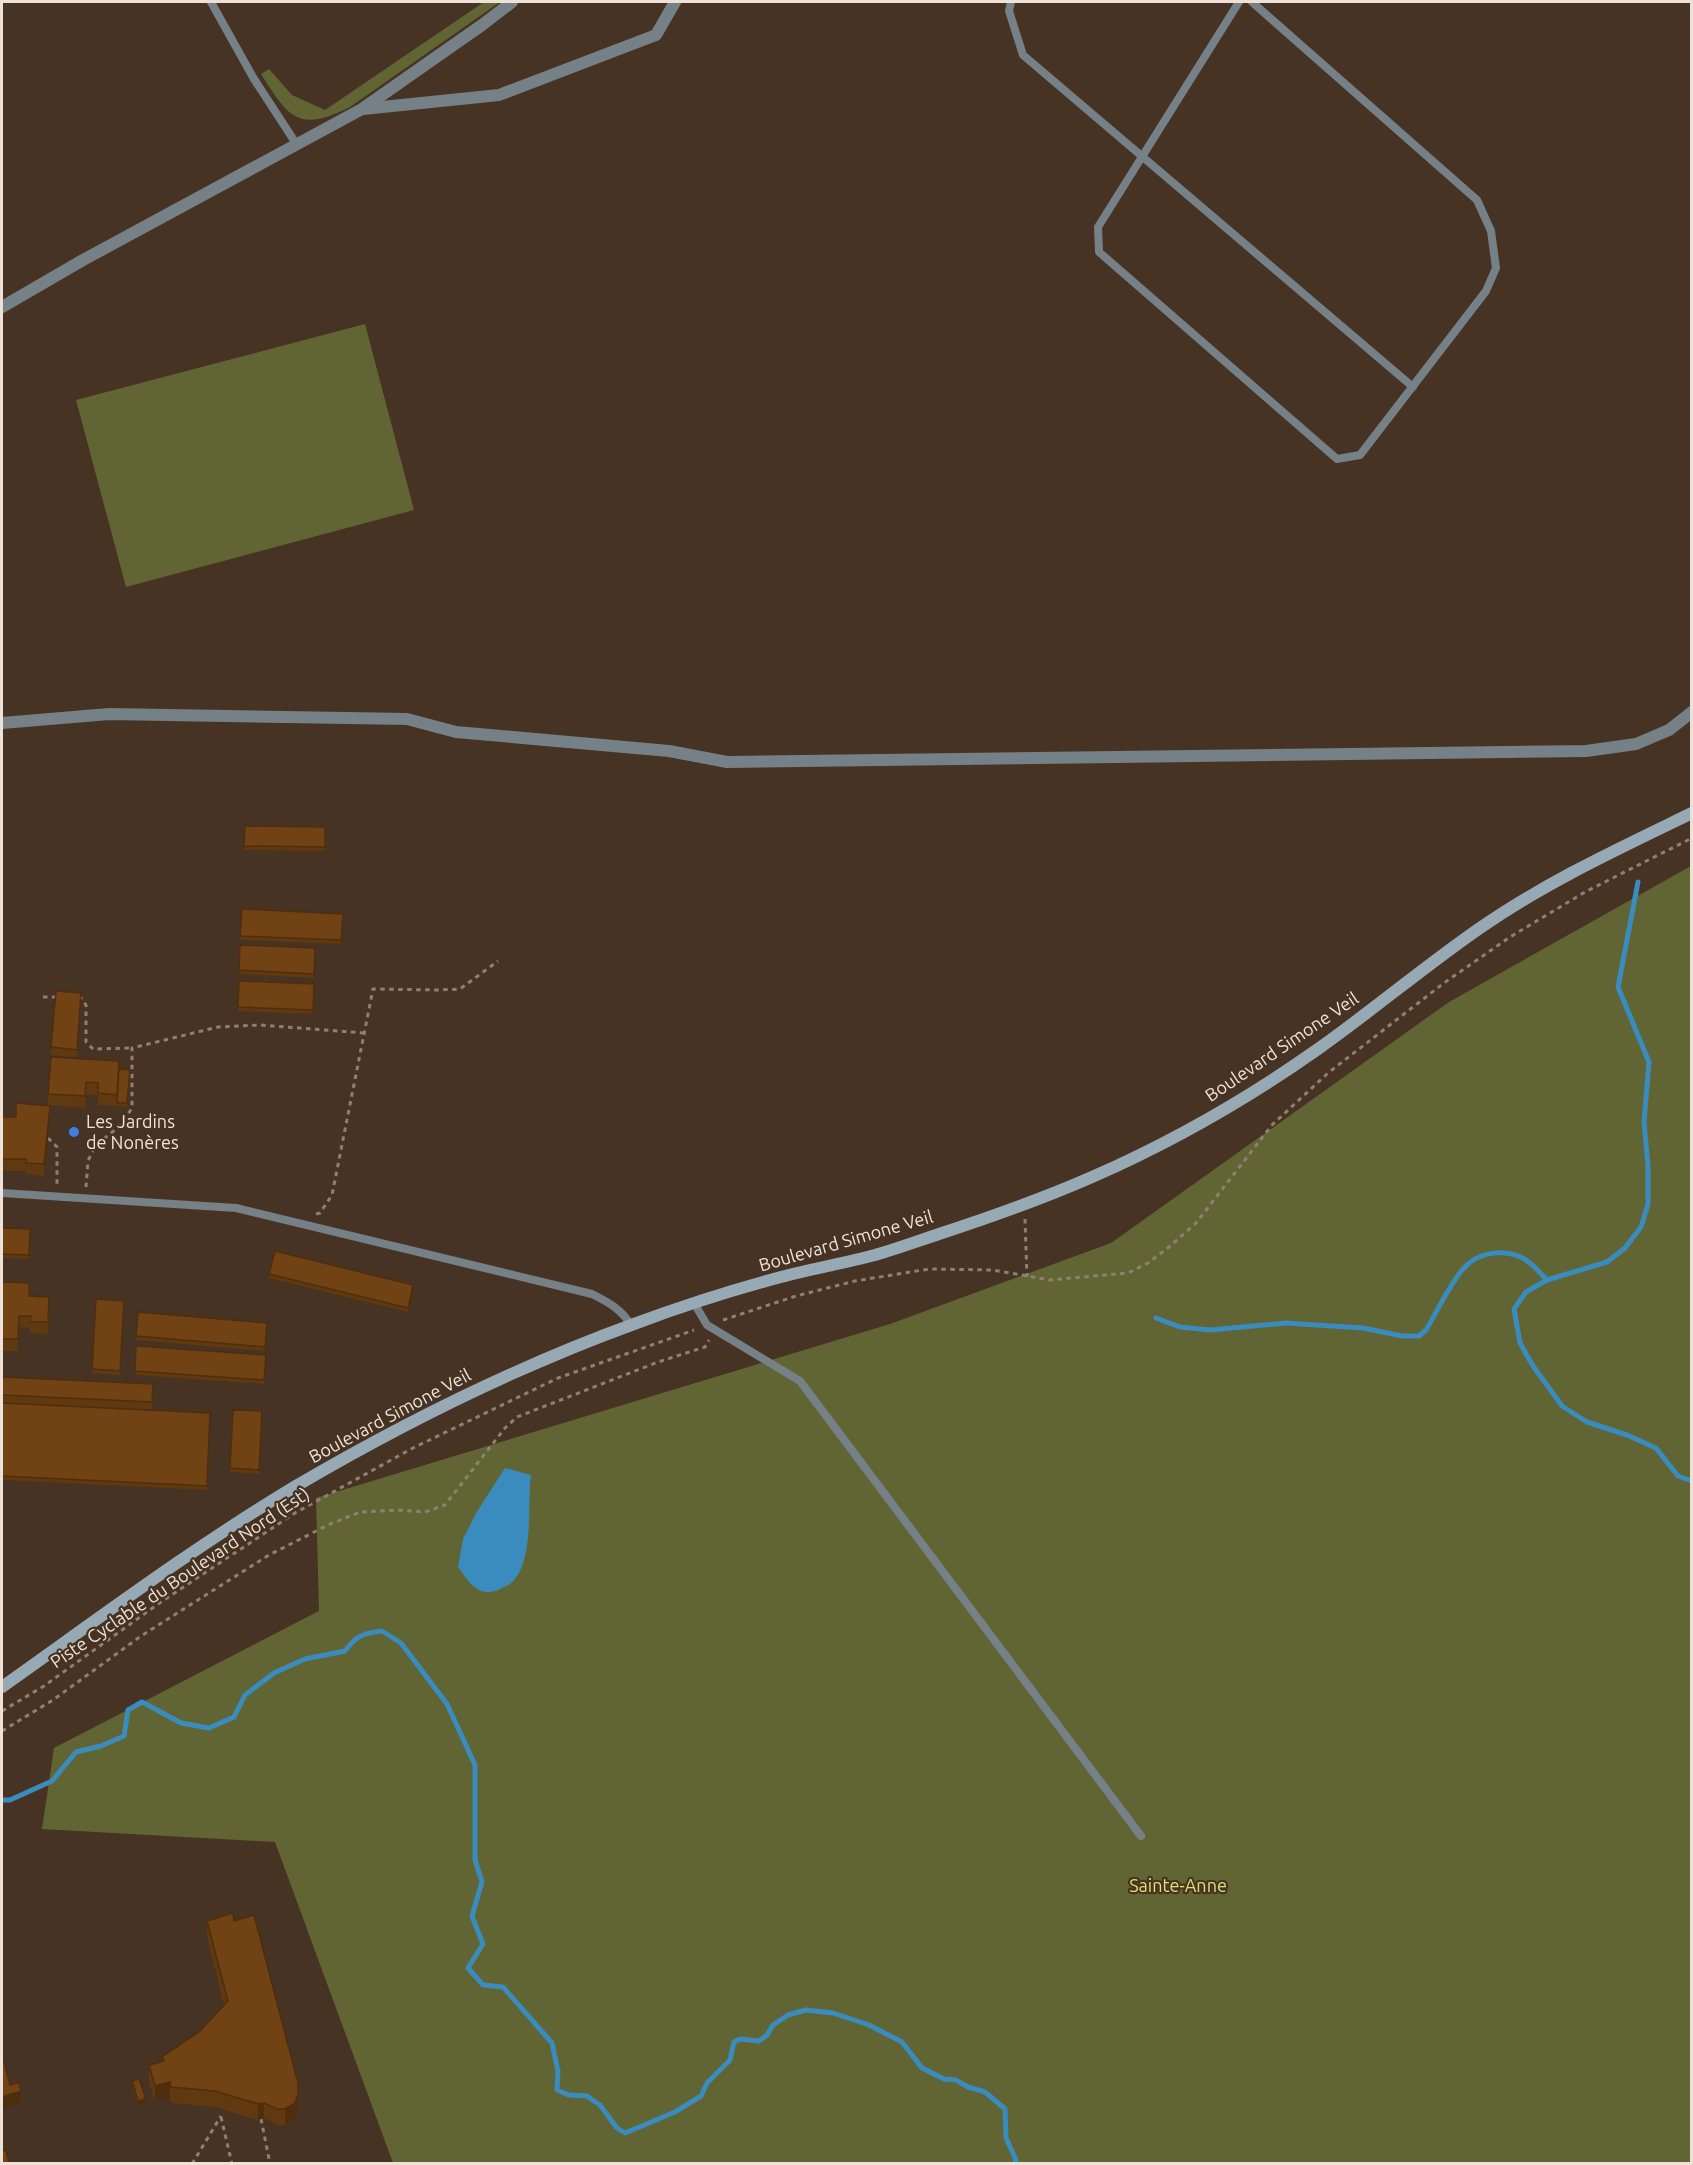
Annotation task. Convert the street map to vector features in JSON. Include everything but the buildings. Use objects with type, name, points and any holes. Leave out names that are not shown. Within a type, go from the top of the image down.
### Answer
[{"type":"main road","name":"Boulevard Simone Veil","points":[[2,1687],[194,1551],[295,1487],[456,1398],[543,1360],[694,1303],[777,1278],[879,1254],[1025,1204],[1091,1178],[1186,1132],[1256,1090],[1318,1048],[1481,927],[1586,865],[1692,813]]},
{"type":"street","points":[[2,307],[94,254],[362,110],[482,26],[512,2]]},
{"type":"street","points":[[362,110],[499,95],[656,35],[675,2]]},
{"type":"street","points":[[2,723],[109,714],[407,719],[456,732],[669,751],[727,762],[1586,751],[1636,744],[1669,730],[1692,712]]},
{"type":"lane","points":[[211,2],[254,79],[297,145]]},
{"type":"lane","points":[[1011,2],[1009,11],[1023,55],[1413,387]]},
{"type":"lane","points":[[1239,2],[1098,227],[1099,252],[1337,459],[1360,455],[1486,291],[1496,268],[1491,231],[1477,200],[1252,2]]},
{"type":"lane","points":[[2,1193],[236,1208],[592,1294],[612,1304],[626,1316],[632,1325]]},
{"type":"lane","points":[[694,1303],[707,1325],[800,1381],[1141,1836]]},
{"type":"path","name":"Piste Cyclable du Boulevard Nord (Est)","points":[[2,1711],[44,1686],[161,1602],[295,1513],[413,1448],[558,1378],[707,1325],[796,1296],[855,1281],[929,1269],[993,1270],[1050,1280],[1128,1273],[1148,1263],[1196,1223],[1272,1125],[1328,1073],[1444,983],[1510,937],[1585,892],[1692,838]]},
{"type":"path","points":[[299,1223],[320,1213],[332,1195],[373,989],[460,989],[498,961]]},
{"type":"path","points":[[43,997],[62,997]]},
{"type":"path","points":[[72,998],[81,998],[86,1005],[86,1041],[93,1049],[132,1048],[218,1027],[260,1025],[364,1033]]},
{"type":"path","points":[[85,1198],[88,1161],[95,1146],[121,1125],[132,1108],[132,1048]]},
{"type":"path","points":[[48,1138],[57,1147],[57,1196]]},
{"type":"path","points":[[1025,1204],[1027,1277]]},
{"type":"path","points":[[2,1731],[52,1700],[151,1630],[269,1555],[318,1530],[360,1512],[398,1510],[425,1512],[445,1505],[505,1428],[518,1417],[658,1362],[705,1347],[712,1336],[707,1325]]},
{"type":"path","points":[[192,2163],[221,2116],[232,2163]]},
{"type":"path","points":[[261,2119],[270,2163]]},
{"type":"green space","points":[[484,2],[500,2],[350,107],[332,115],[306,120],[296,117],[279,101],[261,74],[269,69],[292,95],[325,110]]},
{"type":"green space","points":[[365,324],[414,510],[126,587],[76,400]]},
{"type":"green space","name":"Sainte-Anne","points":[[1691,866],[1691,2163],[393,2163],[275,1842],[42,1829],[54,1748],[319,1611],[316,1498],[890,1324],[1111,1243],[1449,1002]]},
{"type":"water","points":[[505,1468],[531,1475],[527,1548],[518,1575],[510,1584],[498,1590],[485,1592],[474,1587],[458,1567],[463,1539],[476,1513]]},
{"type":"waterway","points":[[1638,882],[1618,987],[1649,1062],[1644,1122],[1648,1165],[1648,1204],[1641,1227],[1625,1248],[1607,1262],[1547,1280],[1526,1292],[1514,1309],[1520,1343],[1533,1366],[1562,1406],[1587,1422],[1627,1435],[1656,1448],[1678,1476],[1692,1481]]},
{"type":"waterway","points":[[1156,1318],[1180,1327],[1210,1330],[1286,1323],[1363,1328],[1402,1336],[1419,1336],[1426,1330],[1463,1269],[1478,1258],[1495,1253],[1514,1255],[1530,1263],[1547,1280]]},
{"type":"waterway","points":[[2,1800],[10,1800],[52,1781],[76,1752],[101,1746],[124,1736],[128,1710],[142,1702],[181,1723],[209,1728],[234,1717],[245,1695],[274,1673],[305,1659],[345,1651],[360,1636],[382,1631],[401,1643],[447,1704],[475,1765],[475,1860],[482,1882],[472,1916],[483,1944],[468,1968],[483,1985],[503,1987],[552,2043],[558,2071],[557,2090],[569,2095],[587,2096],[600,2105],[617,2128],[625,2133],[675,2112],[701,2096],[707,2083],[730,2060],[734,2042],[740,2039],[759,2041],[767,2035],[773,2025],[788,2015],[806,2010],[833,2013],[869,2025],[902,2042],[922,2068],[944,2079],[956,2080],[968,2087],[985,2092],[1005,2109],[1006,2138],[1016,2160],[1014,2164]]},
{"type":"place","name":"Les Jardins de Nonères","points":[[74,1132]]}]
